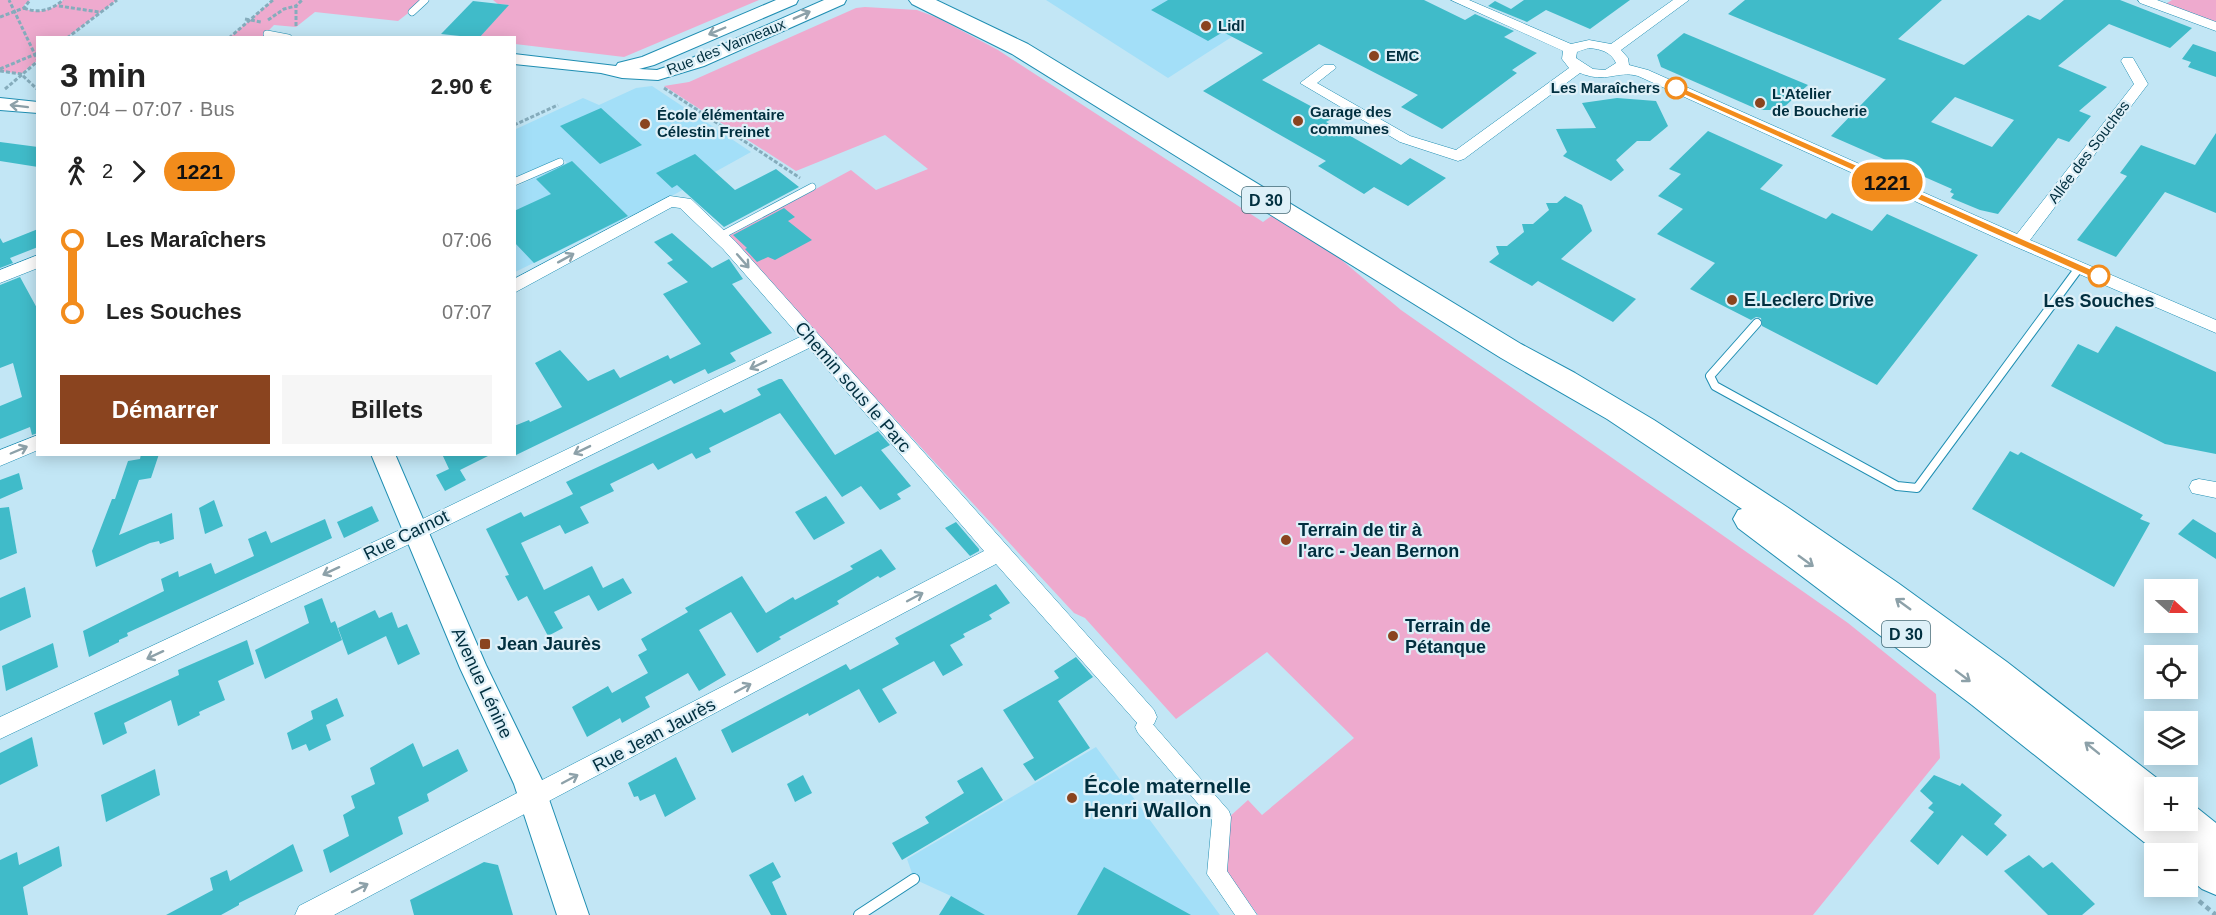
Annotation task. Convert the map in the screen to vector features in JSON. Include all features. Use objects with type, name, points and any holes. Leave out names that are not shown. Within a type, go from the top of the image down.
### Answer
[{"type":"main road","name":"D 30","points":[[919,0],[1020,49]]},
{"type":"main road","name":"D 30","points":[[954,0],[1020,49],[1511,351],[1576,385],[1807,535],[1996,672],[2144,790]]},
{"type":"main road","name":"D 30","points":[[1511,351],[1557,386],[1680,470],[1922,646],[2106,786],[2216,876]]},
{"type":"main road","points":[[2196,831],[2216,847]]},
{"type":"street","name":"Rue des Vanneaux","points":[[609,69],[637,65],[790,0]]},
{"type":"street","name":"Rue des Vanneaux","points":[[516,59],[609,69],[641,75],[669,72],[838,0]]},
{"type":"street","points":[[1458,0],[1570,49],[1589,44],[1612,50],[1622,58],[1622,67]]},
{"type":"street","points":[[1612,50],[1682,0]]},
{"type":"street","points":[[2145,0],[2216,27]]},
{"type":"street","points":[[1570,49],[1569,59],[1578,68],[1592,73],[1607,74],[1622,67],[1643,73],[2216,327]]},
{"type":"street","name":"Allée des Souches","points":[[2020,242],[2141,84],[2128,61]]},
{"type":"street","points":[[1329,68],[1307,82],[1405,139],[1458,156],[1578,68]]},
{"type":"street","points":[[0,104],[36,108]]},
{"type":"street","points":[[0,118],[36,122]]},
{"type":"street","name":"Chemin sous le Parc","points":[[516,285],[670,201],[685,203],[720,236],[1145,722]]},
{"type":"street","points":[[0,276],[36,262]]},
{"type":"street","name":"Rue Carnot","points":[[0,728],[415,532],[810,340]]},
{"type":"street","points":[[0,458],[36,443]]},
{"type":"street","name":"Avenue Lénine","points":[[384,456],[415,532],[534,798],[573,915]]},
{"type":"street","name":"Rue Jean Jaurès","points":[[308,915],[999,553]]},
{"type":"street","points":[[1145,722],[1222,818],[1217,874],[1247,915]]},
{"type":"lane","points":[[412,12],[425,0]]},
{"type":"lane","points":[[267,34],[278,36]]},
{"type":"lane","points":[[516,181],[560,162]]},
{"type":"lane","points":[[720,236],[812,187]]},
{"type":"lane","points":[[1757,323],[1714,369],[1710,376],[1715,386],[1897,486],[1917,488],[2079,268]]},
{"type":"lane","points":[[859,915],[914,879]]},
{"type":"path","points":[[0,70],[36,53],[9,0]]},
{"type":"path","points":[[0,17],[24,8],[30,0]]},
{"type":"path","points":[[58,6],[63,0]]},
{"type":"path","points":[[70,36],[117,0]]},
{"type":"path","points":[[231,36],[273,0]]},
{"type":"path","points":[[265,23],[284,9],[296,6],[302,0]]},
{"type":"path","points":[[24,8],[29,11],[38,11],[58,6],[99,13]]},
{"type":"path","points":[[296,6],[296,27]]},
{"type":"path","points":[[245,19],[251,19]]},
{"type":"path","points":[[0,93],[36,63]]},
{"type":"path","points":[[0,70],[21,74],[36,88]]},
{"type":"path","points":[[660,85],[786,166],[812,187]]},
{"type":"path","points":[[516,124],[558,105]]},
{"type":"shaded area","points":[[0,0],[30,0],[24,8],[39,11],[55,6],[63,0],[117,0],[68,36],[36,36],[36,62],[21,74],[0,71]]},
{"type":"shaded area","points":[[273,0],[425,0],[398,21],[315,12],[296,27],[274,25],[263,36],[231,36]]},
{"type":"shaded area","points":[[493,0],[759,0],[624,57],[516,44],[516,36],[481,36],[508,5],[498,4]]},
{"type":"shaded area","points":[[1046,0],[1289,0],[1168,78]]},
{"type":"shaded area","points":[[2172,0],[2216,0],[2216,27],[2162,6]]},
{"type":"shaded area","points":[[856,8],[917,10],[938,18],[998,50],[1263,222],[1281,209],[1401,310],[1848,623],[1936,694],[1940,758],[1813,915],[1258,915],[1227,873],[1227,819],[1248,800],[1262,815],[1354,738],[1267,652],[1176,719],[1085,618],[1074,613],[727,237],[851,170],[876,190],[928,169],[885,135],[796,171],[664,86],[689,82]]},
{"type":"shaded area","points":[[652,86],[751,152],[668,198],[516,272],[516,187],[567,163],[562,158],[516,178],[516,129],[583,98],[599,105],[636,88]]},
{"type":"shaded area","name":"École maternelle Henri Wallon","points":[[1096,747],[1220,915],[939,915],[951,896],[914,879],[907,859]]},
{"type":"building","points":[[1168,0],[1424,0],[1465,20],[1475,14],[1514,31],[1504,37],[1537,53],[1512,70],[1517,73],[1442,129],[1401,107],[1418,95],[1319,44],[1262,80],[1333,118],[1326,122],[1401,165],[1410,158],[1446,178],[1408,206],[1374,187],[1364,194],[1318,166],[1326,161],[1203,91],[1263,53],[1223,32],[1208,41],[1151,10]]},
{"type":"building","points":[[1524,0],[1630,0],[1590,29],[1546,10],[1527,22],[1488,6],[1495,1],[1511,9]]},
{"type":"building","points":[[1745,0],[1942,0],[1898,39],[1964,65],[2028,15],[2040,20],[2064,0],[2120,0],[2192,28],[2170,48],[2109,24],[2058,66],[2107,87],[2079,111],[2091,116],[2069,142],[2058,138],[1998,214],[1980,210],[1951,198],[1954,194],[1950,192],[1952,189],[1831,136],[1886,79],[1728,14]],"holes":[[[1955,97],[2014,120],[1992,147],[1931,122]]]},
{"type":"building","points":[[473,1],[509,5],[481,36],[441,34]]},
{"type":"building","points":[[1684,33],[1808,85],[1781,110],[1759,110],[1661,67],[1657,55]]},
{"type":"building","points":[[2193,44],[2216,52],[2216,77],[2188,67],[2191,62],[2182,59]]},
{"type":"building","points":[[1617,98],[1656,101],[1668,126],[1650,141],[1637,141],[1616,160],[1624,170],[1611,181],[1563,156],[1567,152],[1556,129],[1596,128],[1582,103]]},
{"type":"building","points":[[601,108],[642,145],[600,164],[560,126]]},
{"type":"building","points":[[1708,131],[1783,165],[1760,189],[1826,219],[1832,213],[1872,231],[1887,214],[1978,255],[1877,385],[1762,326],[1761,318],[1756,317],[1751,320],[1690,289],[1715,263],[1657,234],[1683,209],[1658,196],[1681,174],[1669,169]]},
{"type":"building","points":[[2216,133],[2216,213],[2165,192],[2116,257],[2077,240],[2127,176],[2120,173],[2141,145],[2195,165]]},
{"type":"building","points":[[0,142],[36,147],[36,167],[0,161]]},
{"type":"building","points":[[695,154],[735,190],[776,169],[799,187],[724,227],[677,185],[672,188],[656,173]]},
{"type":"building","points":[[572,161],[628,216],[534,263],[516,244],[516,210],[551,194],[536,179]]},
{"type":"building","points":[[1565,196],[1582,205],[1592,231],[1561,259],[1636,299],[1613,322],[1538,281],[1532,286],[1489,262],[1499,254],[1496,246],[1507,246],[1524,232],[1522,224],[1533,224],[1549,210],[1546,203],[1557,203]]},
{"type":"building","points":[[784,208],[795,217],[788,221],[812,240],[775,260],[768,257],[757,262],[745,249],[747,248],[733,235]]},
{"type":"building","points":[[36,230],[36,248],[10,258],[13,263],[0,268],[0,238],[3,243]]},
{"type":"building","points":[[672,233],[712,268],[729,259],[743,279],[732,284],[772,333],[730,353],[736,361],[708,374],[705,369],[674,384],[671,380],[516,455],[516,425],[529,420],[530,422],[562,407],[535,363],[560,350],[588,381],[614,369],[620,378],[668,355],[670,359],[701,344],[663,294],[688,282],[667,263],[673,260],[654,242]]},
{"type":"building","points":[[20,277],[36,306],[36,434],[32,435],[30,427],[0,439],[0,406],[22,397],[13,363],[0,368],[0,285]]},
{"type":"building","points":[[2116,326],[2216,372],[2216,454],[2165,444],[2051,386],[2078,344],[2098,353]]},
{"type":"building","points":[[782,379],[835,455],[878,431],[890,445],[881,450],[911,486],[897,494],[901,499],[880,510],[861,486],[842,497],[780,413],[709,448],[711,452],[696,459],[692,453],[658,470],[653,463],[610,484],[614,491],[580,507],[589,523],[565,534],[560,525],[521,543],[544,590],[592,566],[603,588],[623,578],[632,593],[598,611],[589,595],[554,612],[563,628],[548,636],[527,596],[518,601],[505,576],[509,575],[486,529],[521,512],[524,517],[573,494],[566,482],[721,409],[724,413],[761,395],[757,389]]},
{"type":"building","points":[[2010,451],[2018,455],[2021,452],[2143,515],[2140,519],[2150,523],[2114,587],[1972,509]]},
{"type":"building","points":[[141,456],[158,456],[151,478],[139,480],[119,535],[172,513],[174,539],[160,544],[159,541],[150,543],[96,567],[92,551],[112,499],[115,499],[128,461],[140,459]]},
{"type":"building","points":[[443,456],[488,456],[460,470],[466,480],[445,491],[436,475],[449,469]]},
{"type":"building","points":[[19,473],[23,489],[0,499],[0,480]]},
{"type":"building","points":[[826,496],[845,523],[814,540],[795,512]]},
{"type":"building","points":[[214,500],[223,526],[205,534],[199,508]]},
{"type":"building","points":[[372,506],[379,521],[344,538],[337,522]]},
{"type":"building","points":[[9,507],[17,553],[0,560],[0,508]]},
{"type":"building","points":[[325,519],[332,538],[127,633],[128,636],[119,642],[89,657],[83,631],[164,591],[161,579],[178,571],[179,577],[211,563],[215,574],[254,556],[248,539],[266,531],[271,543]]},
{"type":"building","points":[[2193,519],[2216,533],[2216,559],[2178,534]]},
{"type":"building","points":[[956,522],[979,551],[970,556],[945,528]]},
{"type":"building","points":[[881,549],[896,569],[880,578],[878,576],[837,601],[839,604],[779,637],[781,639],[757,653],[731,612],[699,630],[726,675],[699,691],[688,673],[645,697],[650,707],[622,723],[620,718],[587,737],[572,707],[608,686],[612,693],[648,673],[638,655],[647,650],[641,639],[688,612],[685,608],[742,576],[766,613],[793,597],[795,600],[853,569],[850,566]]},
{"type":"building","points":[[996,584],[1010,603],[989,615],[992,619],[963,634],[965,637],[950,645],[963,665],[943,676],[934,661],[882,689],[897,713],[879,723],[859,689],[732,753],[721,730],[846,664],[850,670],[899,644],[895,638]]},
{"type":"building","points":[[25,587],[31,617],[0,631],[0,598]]},
{"type":"building","points":[[322,598],[331,623],[335,621],[342,640],[265,679],[255,650],[309,623],[304,606]]},
{"type":"building","points":[[375,610],[379,618],[392,612],[398,628],[407,624],[420,654],[398,665],[386,636],[348,655],[338,628]]},
{"type":"building","points":[[247,640],[254,664],[218,681],[225,700],[199,712],[200,715],[178,726],[171,700],[124,723],[127,733],[103,745],[94,713],[179,675],[178,670]]},
{"type":"building","points":[[53,643],[58,667],[6,691],[2,666]]},
{"type":"building","points":[[1076,657],[1093,677],[1058,701],[1090,748],[1035,781],[1023,764],[1034,758],[1003,710],[1059,678],[1054,671]]},
{"type":"building","points":[[337,698],[344,716],[326,725],[331,740],[309,751],[306,744],[292,750],[287,733],[313,719],[311,711]]},
{"type":"building","points":[[32,737],[38,766],[0,785],[0,753]]},
{"type":"building","points":[[413,743],[423,767],[458,749],[468,771],[427,794],[429,801],[398,817],[403,834],[330,873],[323,850],[349,836],[343,815],[355,808],[351,796],[375,784],[370,768]]},
{"type":"building","points":[[676,757],[696,799],[665,817],[655,794],[640,801],[638,796],[634,797],[628,783]]},
{"type":"building","points":[[982,767],[1003,800],[902,860],[892,843],[929,823],[925,817],[964,793],[957,781]]},
{"type":"building","points":[[155,769],[160,795],[106,822],[101,795]]},
{"type":"building","points":[[803,775],[812,793],[795,802],[787,784]]},
{"type":"building","points":[[1934,775],[1960,786],[1962,783],[2002,815],[1994,824],[2007,835],[1987,856],[1962,835],[1938,865],[1910,841],[1934,812],[1928,808],[1933,803],[1920,791]]},
{"type":"building","points":[[293,844],[303,871],[239,903],[221,915],[166,915],[213,890],[210,878],[227,870],[230,881]]},
{"type":"building","points":[[59,846],[62,866],[23,887],[28,915],[0,915],[0,860],[17,852],[19,865]]},
{"type":"building","points":[[2029,855],[2043,868],[2052,862],[2095,904],[2082,915],[2048,915],[2004,871]]},
{"type":"building","points":[[484,862],[498,865],[513,915],[414,915],[410,900]]},
{"type":"building","points":[[773,862],[781,877],[772,882],[787,915],[771,915],[749,875]]},
{"type":"building","points":[[1104,867],[1191,915],[1077,915]]},
{"type":"building","points":[[951,896],[985,915],[939,915]]},
{"type":"bus line","name":"1221","points":[[1676,88],[2099,276]]},
{"type":"place","name":"Lidl","points":[[1206,26]]},
{"type":"place","name":"EMC","points":[[1374,56]]},
{"type":"place","name":"Les Maraîchers","points":[[1676,88]]},
{"type":"place","name":"L'Atelier de Boucherie","points":[[1760,103]]},
{"type":"place","name":"Garage des communes","points":[[1298,121]]},
{"type":"place","name":"École élémentaire Célestin Freinet","points":[[645,124]]},
{"type":"place","name":"Les Souches","points":[[2099,276]]},
{"type":"place","name":"E.Leclerc Drive","points":[[1732,300]]},
{"type":"place","name":"Terrain de tir à l'arc - Jean Bernon","points":[[1286,540]]},
{"type":"place","name":"Terrain de Pétanque","points":[[1393,636]]},
{"type":"place","name":"Jean Jaurès","points":[[485,644]]},
{"type":"place","name":"École maternelle Henri Wallon","points":[[1072,798]]}]
